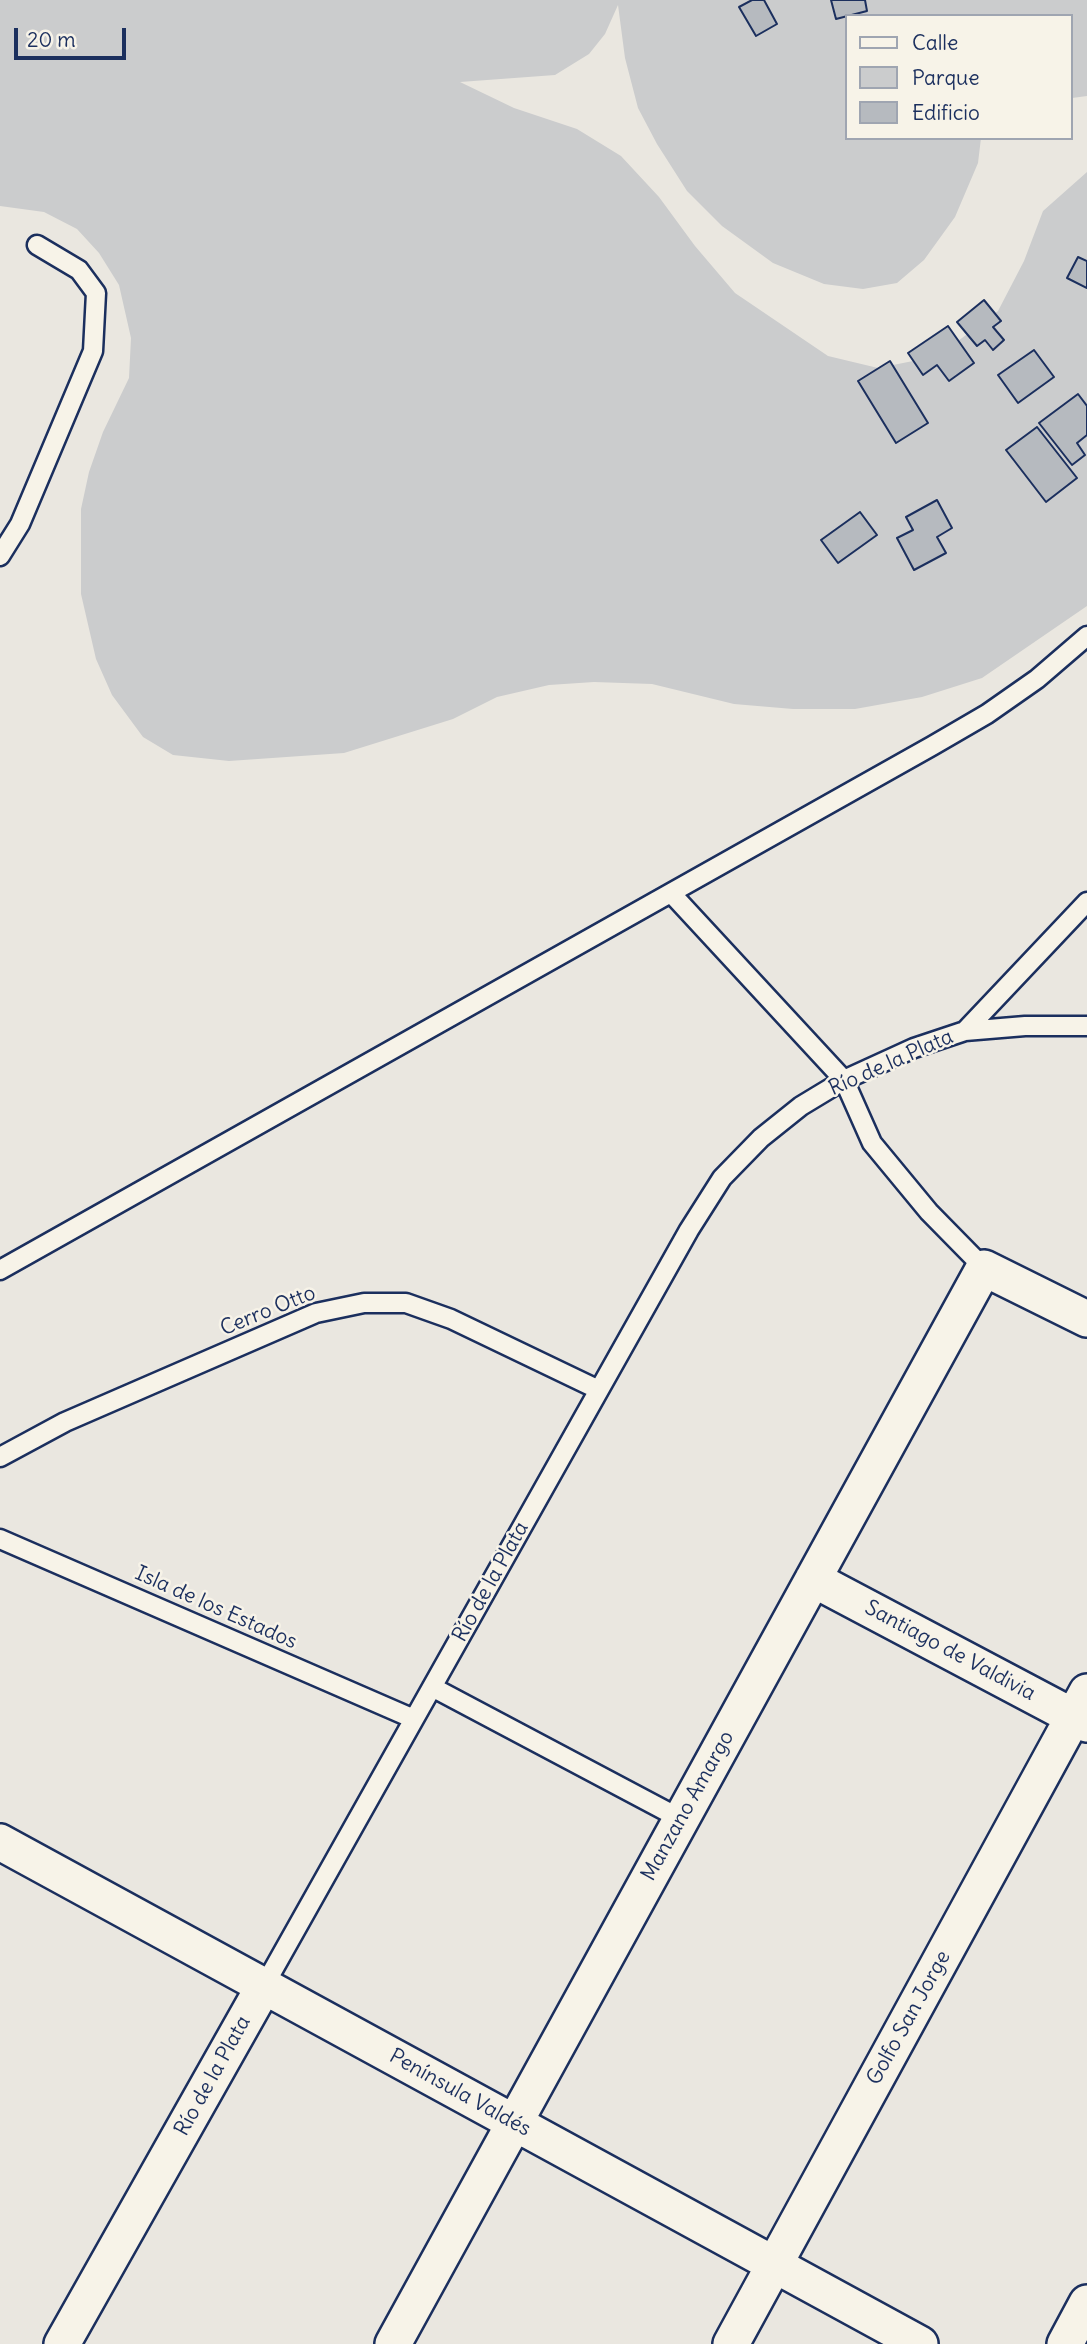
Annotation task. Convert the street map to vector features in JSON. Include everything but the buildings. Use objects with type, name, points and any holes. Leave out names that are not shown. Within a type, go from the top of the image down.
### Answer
[{"type":"street","points":[[984,1268],[1087,1319]]},
{"type":"street","name":"Manzano Amargo","points":[[393,2344],[984,1268]]},
{"type":"street","name":"Santiago de Valdivia","points":[[813,1578],[1082,1711]]},
{"type":"street","name":"Golfo San Jorge","points":[[731,2344],[1082,1711]]},
{"type":"street","name":"Península Valdés","points":[[1,1844],[920,2344]]},
{"type":"street","name":"Río de la Plata","points":[[62,2344],[264,1986]]},
{"type":"street","points":[[1065,2344],[1087,2303]]},
{"type":"lane","points":[[0,556],[20,524],[93,351],[96,293],[79,270],[37,245]]},
{"type":"lane","points":[[0,1270],[987,714],[1037,679],[1087,636]]},
{"type":"lane","points":[[671,893],[844,1080],[872,1143],[929,1212],[984,1268]]},
{"type":"lane","points":[[965,1031],[1087,902]]},
{"type":"lane","name":"Río de la Plata","points":[[264,1986],[689,1230],[722,1178],[761,1138],[800,1106],[844,1080],[914,1048],[965,1031],[1025,1026],[1087,1026]]},
{"type":"lane","name":"Cerro Otto","points":[[0,1457],[65,1422],[316,1313],[364,1303],[406,1303],[451,1319],[599,1390]]},
{"type":"lane","name":"Isla de los Estados","points":[[0,1539],[414,1719]]},
{"type":"lane","points":[[432,1687],[681,1819]]},
{"type":"green space","points":[[0,0],[1087,0],[1087,96],[1073,98],[1073,14],[846,14],[846,140],[981,140],[978,163],[955,217],[924,260],[897,283],[863,289],[824,284],[773,263],[722,226],[687,191],[638,108],[625,58],[618,5],[605,34],[589,54],[555,75],[460,82],[514,108],[577,129],[621,156],[659,197],[695,246],[735,293],[828,356],[878,368],[938,356],[998,311],[1024,261],[1043,211],[1087,172],[1087,606],[982,678],[922,697],[855,709],[793,709],[734,704],[652,684],[594,682],[549,685],[497,697],[453,719],[344,753],[229,761],[173,755],[143,737],[112,695],[96,659],[81,594],[81,509],[89,472],[103,432],[129,378],[131,338],[119,285],[99,253],[77,229],[44,212],[0,206]]}]
